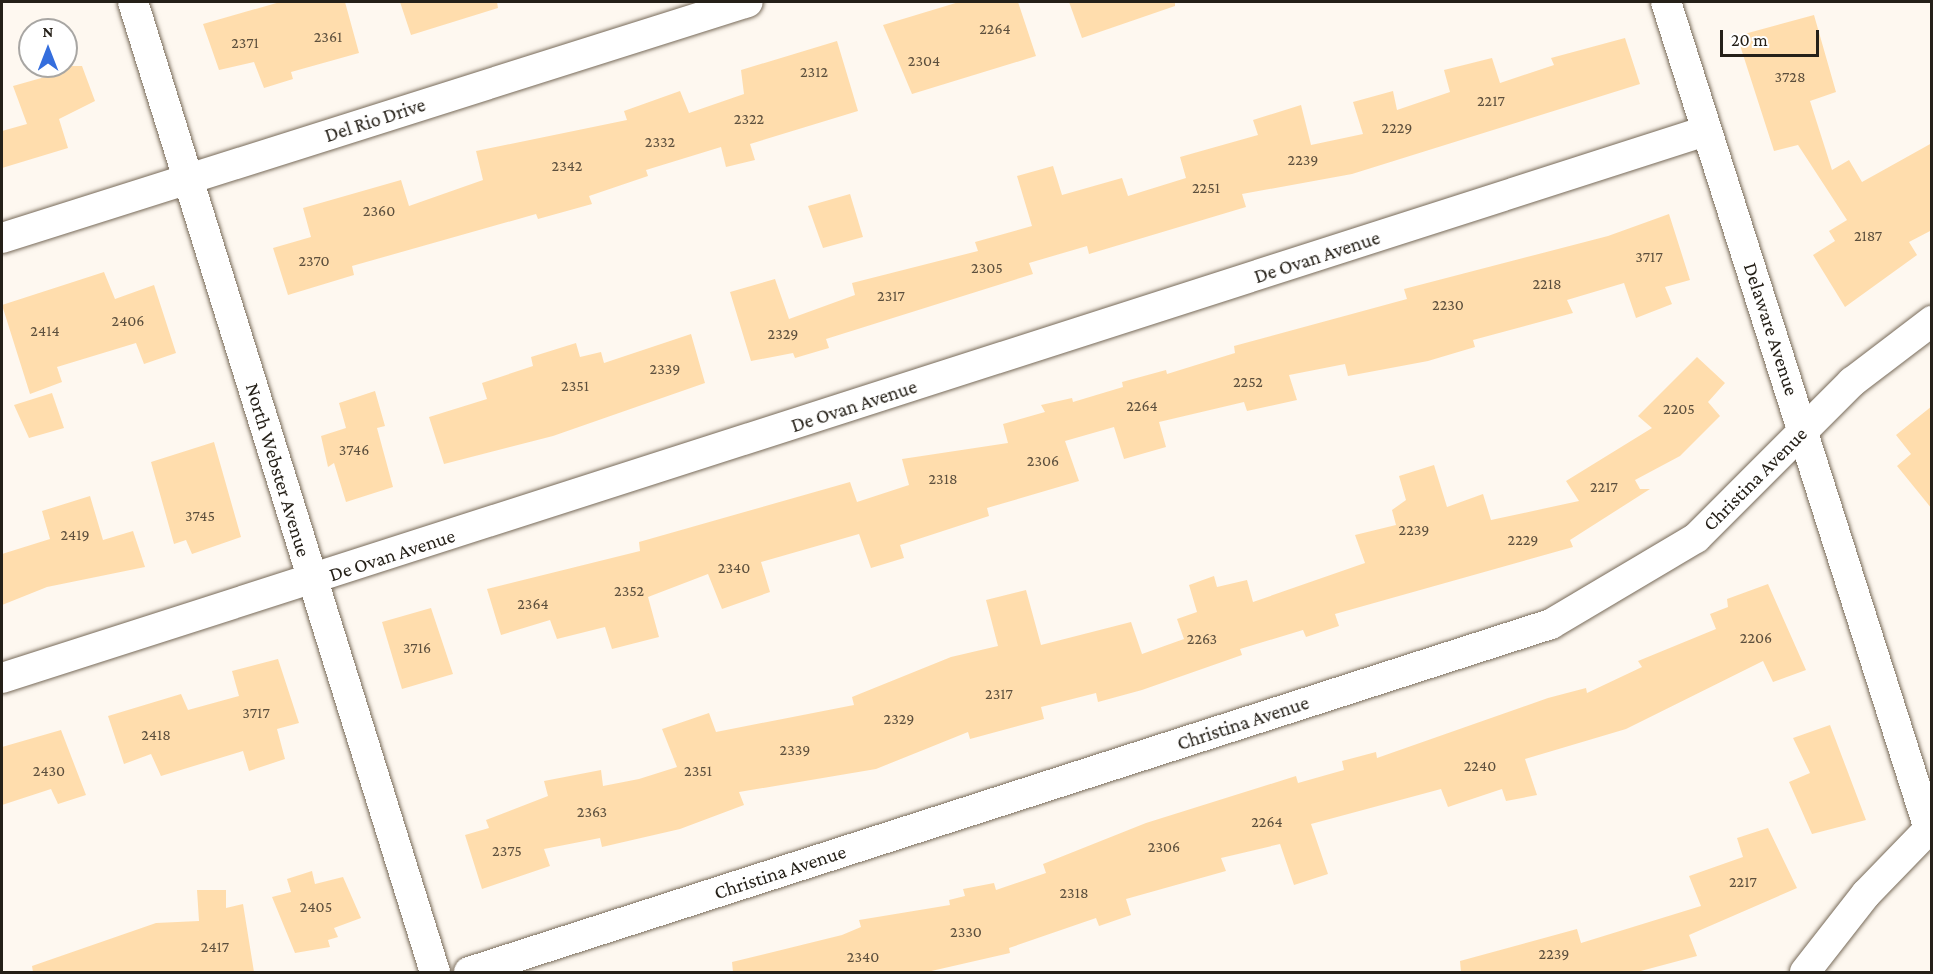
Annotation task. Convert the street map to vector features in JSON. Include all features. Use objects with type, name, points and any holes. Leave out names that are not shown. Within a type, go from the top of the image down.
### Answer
[{"type":"street","name":"North Webster Avenue","points":[[133,2],[435,972]]},
{"type":"street","name":"Del Rio Drive","points":[[2,238],[748,2]]},
{"type":"street","name":"Delaware Avenue","points":[[1670,4],[1706,131],[1930,828]]},
{"type":"street","name":"De Ovan Avenue","points":[[2,678],[313,581],[1706,131]]},
{"type":"street","name":"Christina Avenue","points":[[469,972],[1551,624],[1638,577],[1696,538],[1852,382],[1932,321]]},
{"type":"street","points":[[1805,972],[1866,894],[1930,828]]},
{"type":"building","points":[[280,2],[345,2],[359,53],[291,72],[293,79],[264,88],[254,62],[219,70],[203,24]]},
{"type":"building","points":[[400,2],[497,2],[498,8],[411,35]]},
{"type":"building","points":[[959,2],[1018,2],[1036,56],[912,94],[883,25]]},
{"type":"building","points":[[1069,2],[1175,2],[1175,6],[1082,38]]},
{"type":"building","points":[[1814,15],[1836,92],[1810,101],[1832,170],[1849,160],[1862,182],[1932,143],[1932,230],[1909,242],[1917,255],[1845,307],[1813,255],[1835,241],[1829,231],[1847,220],[1798,145],[1774,151],[1737,36]]},
{"type":"building","points":[[1625,38],[1640,84],[1352,174],[1242,194],[1246,207],[1089,254],[1087,246],[1029,263],[1033,274],[826,339],[829,348],[795,358],[793,353],[751,361],[730,292],[775,279],[789,319],[855,295],[852,283],[978,251],[975,242],[1032,226],[1017,176],[1053,166],[1062,195],[1122,178],[1128,196],[1186,178],[1180,157],[1258,135],[1253,120],[1301,105],[1311,145],[1363,134],[1353,102],[1393,91],[1397,110],[1450,92],[1444,70],[1492,58],[1500,83],[1554,65],[1551,58]]},
{"type":"building","points":[[837,41],[858,111],[750,144],[755,160],[726,167],[721,147],[646,170],[648,176],[589,196],[592,204],[538,219],[536,214],[352,266],[354,275],[288,295],[273,248],[311,237],[303,208],[401,180],[409,206],[483,180],[476,151],[627,120],[624,111],[680,91],[689,113],[744,94],[741,70]]},
{"type":"building","points":[[78,66],[82,66],[95,101],[59,119],[68,148],[2,168],[2,131],[27,124],[13,86],[41,78],[78,78]]},
{"type":"building","points":[[850,194],[863,237],[823,248],[808,206]]},
{"type":"building","points":[[1669,214],[1690,280],[1665,287],[1672,304],[1636,318],[1624,283],[1567,300],[1573,313],[1473,340],[1475,347],[1428,361],[1348,376],[1345,364],[1289,375],[1297,400],[1247,411],[1244,402],[1159,422],[1166,447],[1124,459],[1114,427],[1065,441],[1079,481],[987,508],[989,516],[900,545],[904,558],[871,568],[859,534],[761,562],[770,592],[722,609],[708,574],[648,597],[659,637],[612,649],[605,627],[557,639],[550,620],[501,635],[487,589],[640,551],[639,542],[850,482],[857,502],[909,485],[902,459],[1008,443],[1003,424],[1045,412],[1041,405],[1072,398],[1073,402],[1123,387],[1122,382],[1166,370],[1167,374],[1235,353],[1234,346],[1407,299],[1404,289],[1608,236]]},
{"type":"building","points":[[104,272],[115,299],[154,285],[176,353],[144,364],[136,343],[57,367],[62,382],[30,394],[2,305]]},
{"type":"building","points":[[691,334],[705,383],[553,436],[444,464],[429,417],[487,399],[482,383],[533,366],[531,357],[576,343],[580,357],[601,352],[604,363]]},
{"type":"building","points":[[1697,357],[1725,383],[1708,402],[1720,416],[1680,456],[1635,480],[1640,489],[1650,489],[1570,540],[1573,547],[1335,614],[1339,626],[1306,637],[1303,630],[1240,649],[1242,655],[1142,690],[1098,702],[1096,693],[1041,707],[1044,719],[970,739],[968,732],[876,769],[739,792],[744,805],[680,829],[602,847],[600,838],[544,849],[550,866],[482,889],[465,835],[489,828],[486,820],[548,796],[544,781],[601,770],[603,786],[639,779],[677,767],[662,729],[709,713],[716,732],[854,705],[852,697],[951,657],[998,646],[986,600],[1026,590],[1041,645],[1131,622],[1142,654],[1184,639],[1177,619],[1197,612],[1189,585],[1214,576],[1217,587],[1247,580],[1253,602],[1365,563],[1355,535],[1396,525],[1392,510],[1406,500],[1399,476],[1434,465],[1447,507],[1483,494],[1491,520],[1579,501],[1566,481],[1652,428],[1638,416]]},
{"type":"building","points":[[375,391],[385,426],[377,428],[393,487],[346,502],[334,463],[328,467],[321,436],[346,428],[339,403]]},
{"type":"building","points":[[52,393],[64,428],[29,438],[14,405]]},
{"type":"building","points":[[1932,406],[1932,509],[1897,466],[1911,454],[1896,435]]},
{"type":"building","points":[[214,442],[241,537],[192,554],[186,540],[174,544],[151,462]]},
{"type":"building","points":[[90,496],[103,540],[133,531],[145,567],[47,587],[2,605],[2,554],[50,539],[42,511]]},
{"type":"building","points":[[1768,584],[1806,670],[1773,682],[1763,661],[1626,729],[1525,759],[1537,795],[1506,801],[1502,789],[1448,807],[1441,789],[1311,824],[1328,874],[1294,885],[1280,844],[1221,858],[1226,871],[1126,899],[1131,915],[1099,926],[1096,918],[1009,948],[1010,953],[927,972],[733,972],[732,962],[842,935],[861,927],[859,920],[950,905],[949,900],[965,896],[963,889],[994,883],[996,890],[1046,873],[1043,864],[1146,823],[1296,776],[1298,783],[1344,770],[1342,761],[1376,752],[1377,758],[1548,698],[1586,688],[1587,693],[1642,667],[1638,661],[1716,629],[1710,614],[1728,607],[1727,599]]},
{"type":"building","points":[[431,608],[453,674],[402,689],[382,622]]},
{"type":"building","points":[[278,659],[299,723],[277,729],[285,759],[249,771],[243,751],[161,776],[151,754],[124,764],[108,716],[181,694],[188,710],[239,696],[232,671]]},
{"type":"building","points":[[1830,725],[1866,820],[1812,834],[1789,782],[1810,773],[1793,738]]},
{"type":"building","points":[[61,730],[86,795],[58,804],[51,789],[2,805],[2,747]]},
{"type":"building","points":[[1768,828],[1797,888],[1689,935],[1697,956],[1637,972],[1461,972],[1460,961],[1577,929],[1581,943],[1701,906],[1689,876],[1743,857],[1737,838]]},
{"type":"building","points":[[312,871],[315,884],[343,877],[361,918],[334,928],[338,937],[328,940],[330,947],[295,953],[272,897],[291,892],[287,879]]},
{"type":"building","points":[[197,890],[226,890],[226,908],[243,904],[254,972],[33,972],[32,966],[156,923],[199,921]]}]
